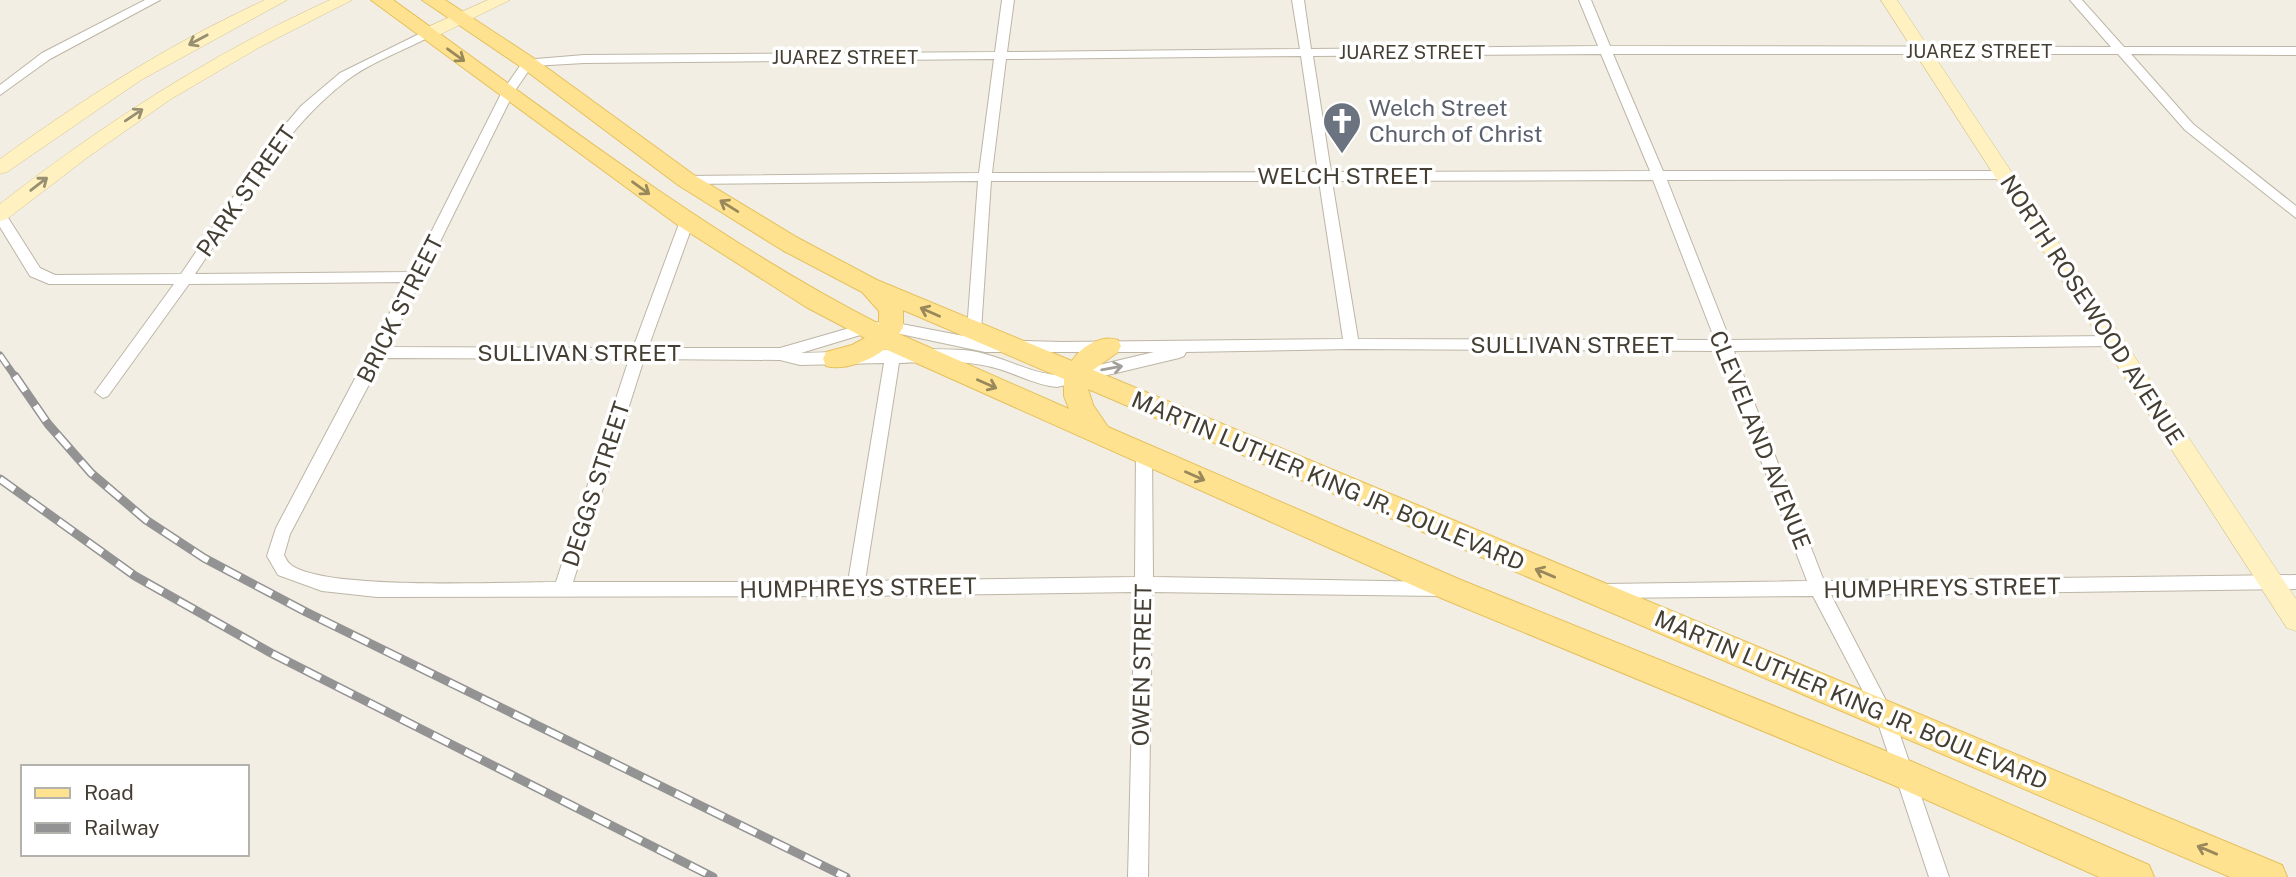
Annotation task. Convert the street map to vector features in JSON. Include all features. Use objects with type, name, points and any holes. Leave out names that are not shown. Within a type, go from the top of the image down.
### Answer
[{"type":"main road","points":[[258,9],[279,0]]},
{"type":"main road","name":"MARTIN LUTHER KING JR. BOULEVARD","points":[[381,0],[687,221],[814,301],[883,337],[1451,589],[1902,773],[2137,877]]},
{"type":"main road","name":"MARTIN LUTHER KING JR. BOULEVARD","points":[[432,0],[528,63],[686,180],[790,244],[869,286],[2270,877]]},
{"type":"main road","points":[[459,20],[502,0]]},
{"type":"main road","points":[[835,359],[862,353],[883,337],[891,309],[869,286]]},
{"type":"main road","points":[[1102,435],[1084,416],[1073,393],[1075,375],[1094,352],[1109,346]]},
{"type":"street","points":[[0,90],[46,56],[155,0]]},
{"type":"street","points":[[344,0],[282,26],[161,96],[77,153],[0,215],[35,272],[54,280],[416,277]]},
{"type":"street","points":[[974,331],[985,177],[1007,0]]},
{"type":"street","points":[[1298,0],[1351,344]]},
{"type":"street","name":"CLEVELAND AVENUE","points":[[1585,0],[1658,175],[1722,346],[1819,590],[1883,712],[1940,877]]},
{"type":"street","name":"NORTH ROSEWOOD AVENUE","points":[[1889,0],[2296,621]]},
{"type":"street","points":[[2076,0],[2189,127],[2296,214]]},
{"type":"street","points":[[0,168],[61,123],[154,64],[258,9]]},
{"type":"street","points":[[427,34],[459,20]]},
{"type":"street","name":"PARK STREET","points":[[103,392],[184,280],[274,147],[305,109],[344,76],[427,34]]},
{"type":"street","name":"JUAREZ STREET","points":[[528,63],[584,59],[1307,52],[2296,51]]},
{"type":"street","name":"BRICK STREET","points":[[275,556],[282,533],[378,352],[508,92],[528,63]]},
{"type":"street","name":"WELCH STREET","points":[[686,180],[2004,175]]},
{"type":"street","name":"DEGGS STREET","points":[[562,590],[638,354],[687,221]]},
{"type":"street","points":[[855,589],[883,337]]},
{"type":"street","name":"SULLIVAN STREET","points":[[378,352],[780,354],[883,337],[950,340],[1012,347],[1351,344],[1722,346],[2111,341]]},
{"type":"street","name":"SULLIVAN STREET","points":[[925,357],[965,356],[1002,365],[1040,380],[1057,381],[1130,365],[1201,345]]},
{"type":"street","name":"SULLIVAN STREET","points":[[780,354],[800,359],[835,359]]},
{"type":"street","name":"OWEN STREET","points":[[1138,877],[1144,454]]},
{"type":"street","name":"HUMPHREYS STREET","points":[[275,556],[284,570],[322,583],[348,587],[421,590],[855,589],[1144,584],[1451,589]]},
{"type":"street","name":"HUMPHREYS STREET","points":[[1587,591],[2296,582]]},
{"type":"railway","points":[[0,355],[16,378]]},
{"type":"railway","points":[[15,376],[48,424],[91,473],[146,520],[204,558],[306,612],[846,877]]},
{"type":"railway","points":[[0,479],[135,576],[271,653],[713,877]]},
{"type":"place","name":"Welch Street Church of Christ","points":[[1342,155]]}]
